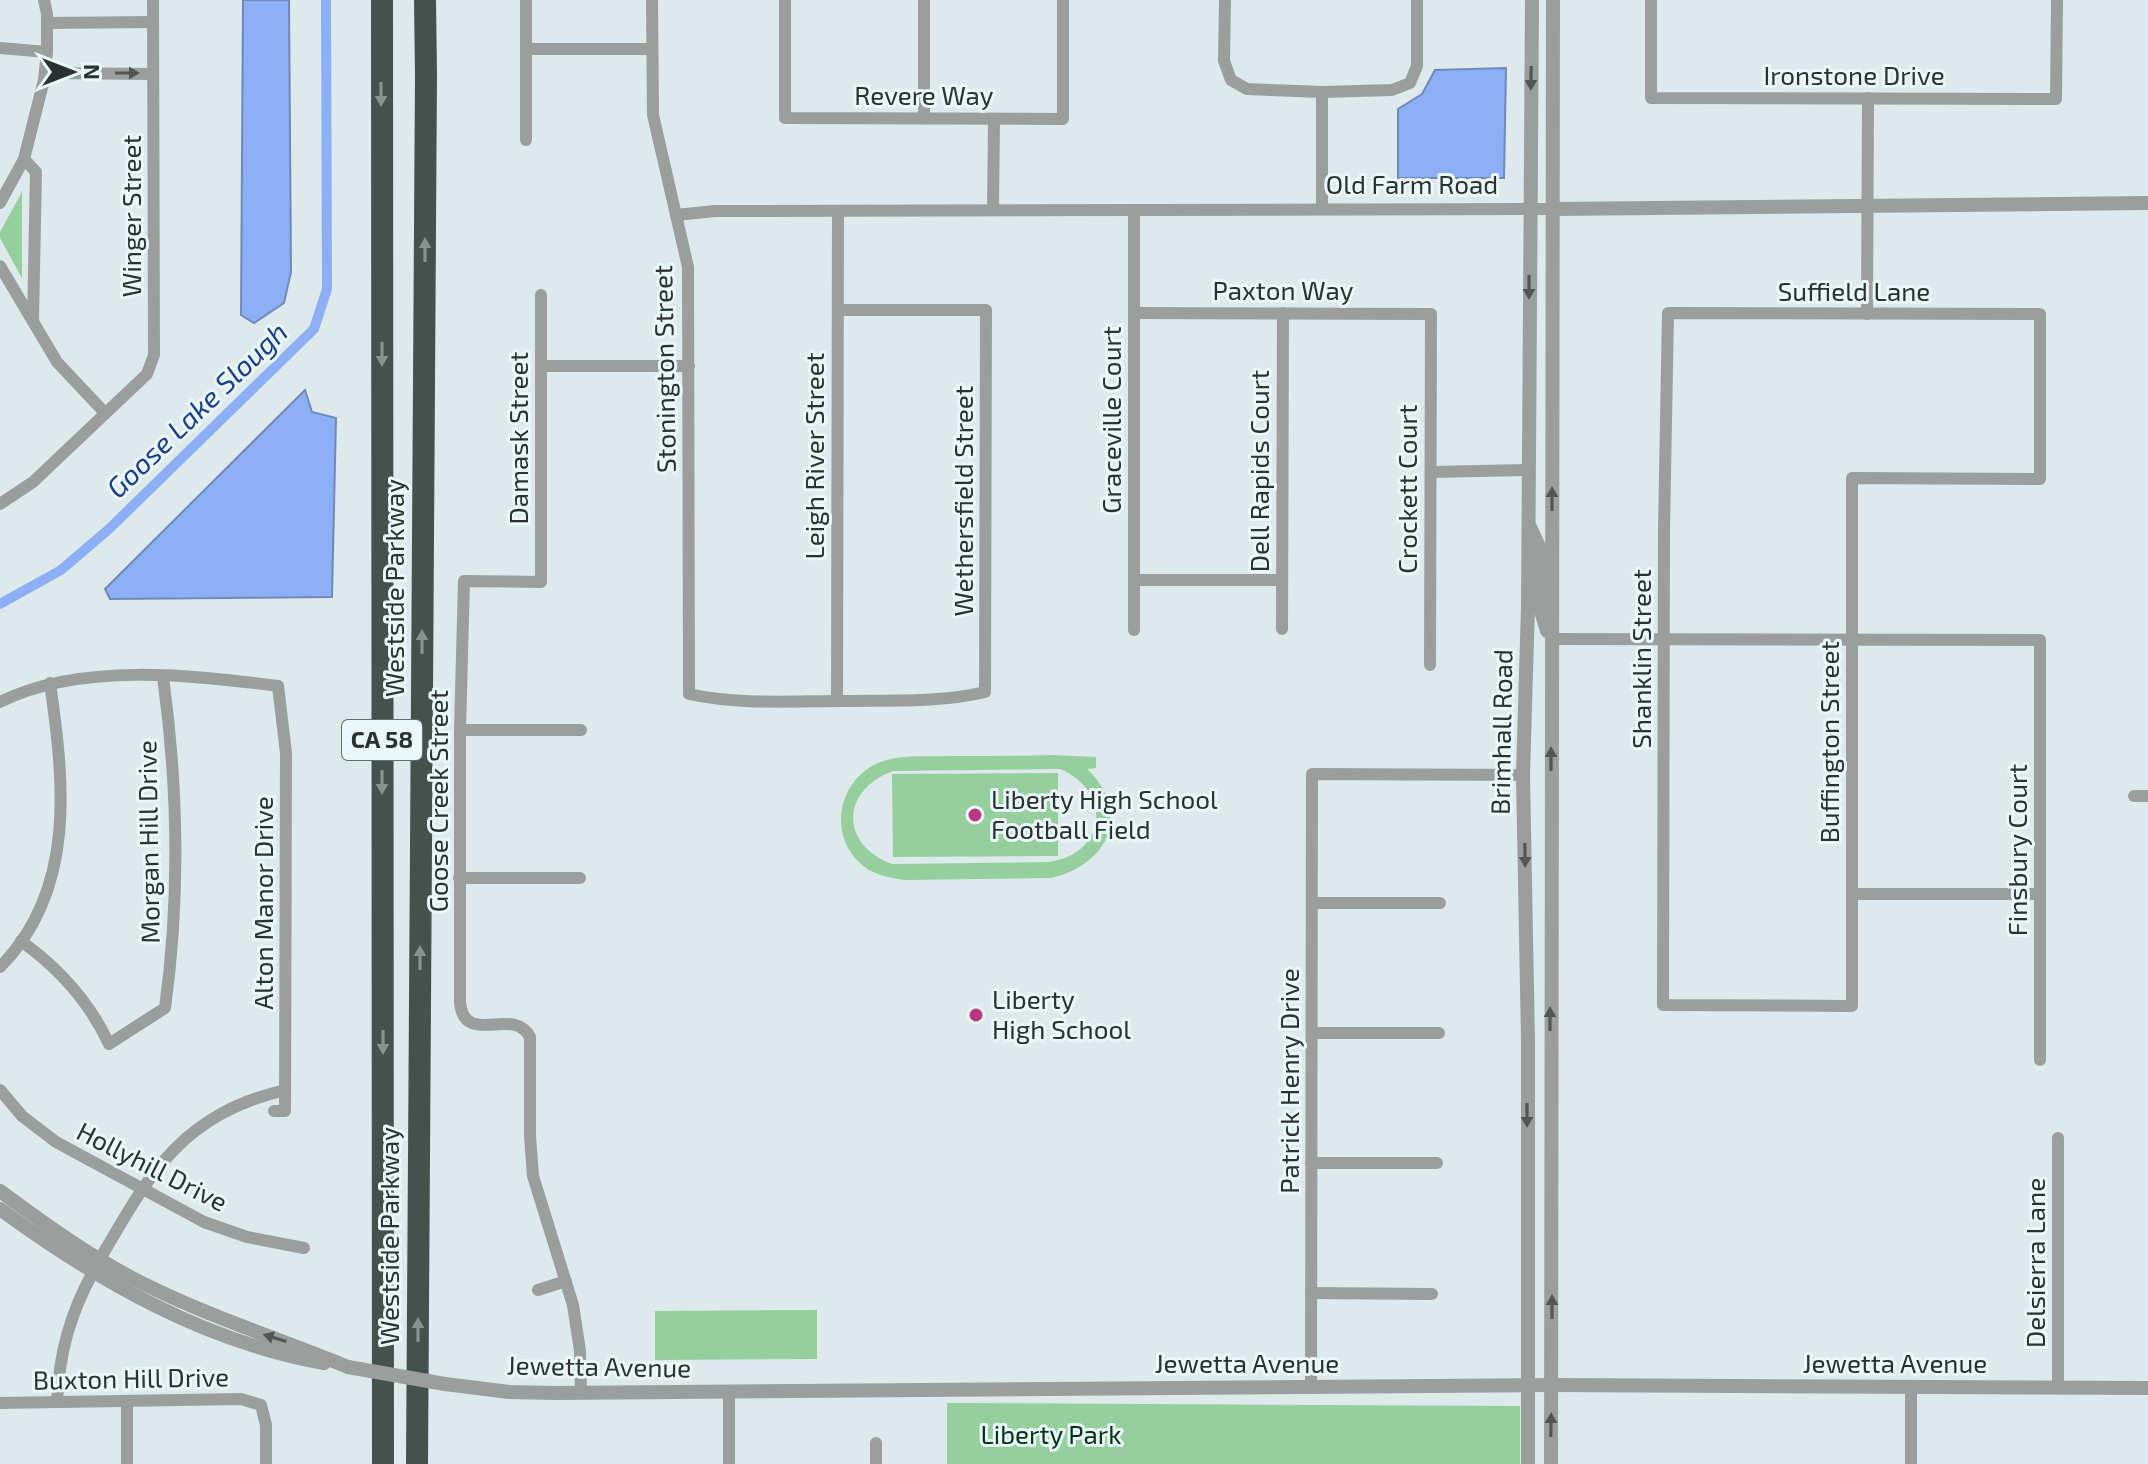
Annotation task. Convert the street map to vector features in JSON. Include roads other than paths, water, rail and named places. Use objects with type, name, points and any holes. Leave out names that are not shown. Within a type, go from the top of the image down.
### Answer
[{"type":"highway","name":"Westside Parkway","points":[[417,1464],[427,0]]},
{"type":"highway","name":"Westside Parkway","points":[[381,5],[383,1464]]},
{"type":"street","points":[[0,203],[24,159],[45,73],[47,23],[44,0]]},
{"type":"street","name":"Winger Street","points":[[0,504],[33,482],[147,374],[154,355],[153,0]]},
{"type":"street","points":[[526,0],[526,140]]},
{"type":"street","name":"Stonington Street","points":[[652,0],[653,115],[688,267],[689,694],[735,701],[837,701]]},
{"type":"street","name":"Revere Way","points":[[785,0],[785,118],[994,119],[1063,119],[1063,0]]},
{"type":"street","points":[[924,0],[924,118]]},
{"type":"street","points":[[1225,0],[1224,61],[1231,80],[1247,89],[1322,92],[1392,90],[1410,83],[1417,66],[1417,0]]},
{"type":"street","name":"Brimhall Road","points":[[1528,1464],[1528,1041],[1523,775],[1529,523],[1532,0]]},
{"type":"street","name":"Brimhall Road","points":[[1551,1464],[1553,0]]},
{"type":"street","name":"Ironstone Drive","points":[[1651,0],[1651,98],[2056,99],[2057,0]]},
{"type":"street","points":[[47,23],[153,22]]},
{"type":"street","points":[[0,48],[47,52]]},
{"type":"street","points":[[526,49],[652,49]]},
{"type":"street","points":[[45,73],[153,74]]},
{"type":"street","points":[[1322,92],[1322,209]]},
{"type":"street","points":[[1867,314],[1868,98]]},
{"type":"street","points":[[993,210],[994,119]]},
{"type":"street","points":[[24,159],[36,172],[33,321]]},
{"type":"street","name":"Old Farm Road","points":[[676,215],[715,211],[1554,209],[2148,203]]},
{"type":"street","name":"Graceville Court","points":[[1134,210],[1134,630]]},
{"type":"street","name":"Leigh River Street","points":[[837,701],[838,211]]},
{"type":"street","points":[[0,266],[57,362],[105,413]]},
{"type":"street","name":"Damask Street","points":[[464,581],[541,582],[541,295]]},
{"type":"street","name":"Wethersfield Street","points":[[837,701],[939,700],[985,692],[986,310],[838,310]]},
{"type":"street","name":"Paxton Way","points":[[1134,313],[1431,314]]},
{"type":"street","name":"Dell Rapids Court","points":[[1282,629],[1283,313]]},
{"type":"street","name":"Suffield Lane","points":[[1668,313],[2040,314],[2040,479],[1852,478]]},
{"type":"street","name":"Shanklin Street","points":[[1668,313],[1663,1005],[1852,1006]]},
{"type":"street","name":"Crockett Court","points":[[1430,665],[1431,314]]},
{"type":"street","points":[[541,366],[689,366]]},
{"type":"street","points":[[1431,472],[1529,470]]},
{"type":"street","name":"Buffington Street","points":[[1852,478],[1852,1006]]},
{"type":"street","points":[[1529,523],[1541,551],[1541,611],[1545,629],[1552,639],[1852,640]]},
{"type":"street","points":[[1134,580],[1282,580]]},
{"type":"street","name":"Goose Creek Street","points":[[464,581],[460,730],[460,1002],[467,1020],[480,1026],[515,1024],[528,1032],[531,1044],[533,1176],[566,1281]]},
{"type":"street","name":"Finsbury Court","points":[[1852,640],[2040,640],[2040,1060]]},
{"type":"street","points":[[0,702],[50,683],[95,677],[163,677]]},
{"type":"street","name":"Alton Manor Drive","points":[[163,677],[206,677],[278,686],[286,753],[285,1111],[274,1111]]},
{"type":"street","name":"Morgan Hill Drive","points":[[21,941],[72,984],[109,1044],[165,1008],[174,932],[174,761],[163,677]]},
{"type":"street","points":[[0,967],[21,941],[44,902],[61,837],[62,768],[50,683]]},
{"type":"street","points":[[460,730],[581,730]]},
{"type":"street","name":"Patrick Henry Drive","points":[[1311,1388],[1312,774],[1523,775]]},
{"type":"street","points":[[2134,796],[2148,796]]},
{"type":"street","points":[[459,878],[580,878]]},
{"type":"street","points":[[1852,894],[2040,894]]},
{"type":"street","points":[[1312,903],[1440,903]]},
{"type":"street","points":[[1312,1033],[1439,1033]]},
{"type":"street","name":"Hollyhill Drive","points":[[0,1090],[22,1116],[56,1142],[141,1188],[224,1230],[304,1248]]},
{"type":"street","points":[[57,1402],[66,1331],[96,1266],[141,1188],[170,1152],[203,1124],[244,1102],[285,1090]]},
{"type":"street","name":"Delsierra Lane","points":[[2058,1138],[2058,1388]]},
{"type":"street","points":[[1311,1163],[1437,1163]]},
{"type":"street","name":"Jewetta Avenue","points":[[0,1191],[136,1297],[240,1342],[285,1356],[509,1392],[1552,1385],[2148,1388]]},
{"type":"street","name":"Jewetta Avenue","points":[[0,1209],[96,1266],[348,1367]]},
{"type":"street","points":[[538,1290],[566,1281],[578,1328],[581,1392]]},
{"type":"street","points":[[1311,1293],[1432,1294]]},
{"type":"street","points":[[1911,1388],[1911,1464]]},
{"type":"street","points":[[729,1392],[729,1464]]},
{"type":"street","name":"Buxton Hill Drive","points":[[0,1403],[241,1399],[261,1405],[266,1425],[266,1464]]},
{"type":"street","points":[[127,1402],[127,1464]]},
{"type":"street","points":[[876,1443],[876,1464]]},
{"type":"water","points":[[243,0],[289,0],[291,272],[284,303],[254,323],[241,315]]},
{"type":"water","points":[[1506,68],[1504,178],[1398,178],[1398,109],[1422,94],[1435,70]]},
{"type":"water","points":[[305,390],[312,412],[336,418],[332,597],[110,599],[105,589]]},
{"type":"waterway","name":"Goose Lake Slough","points":[[0,604],[61,570],[109,529],[314,329],[327,289],[326,0]]},
{"type":"place","name":"Liberty High School Football Field","points":[[975,815]]},
{"type":"place","name":"Liberty High School","points":[[976,1015]]},
{"type":"park label","name":"Liberty Park","points":[[1051,1435]]}]
